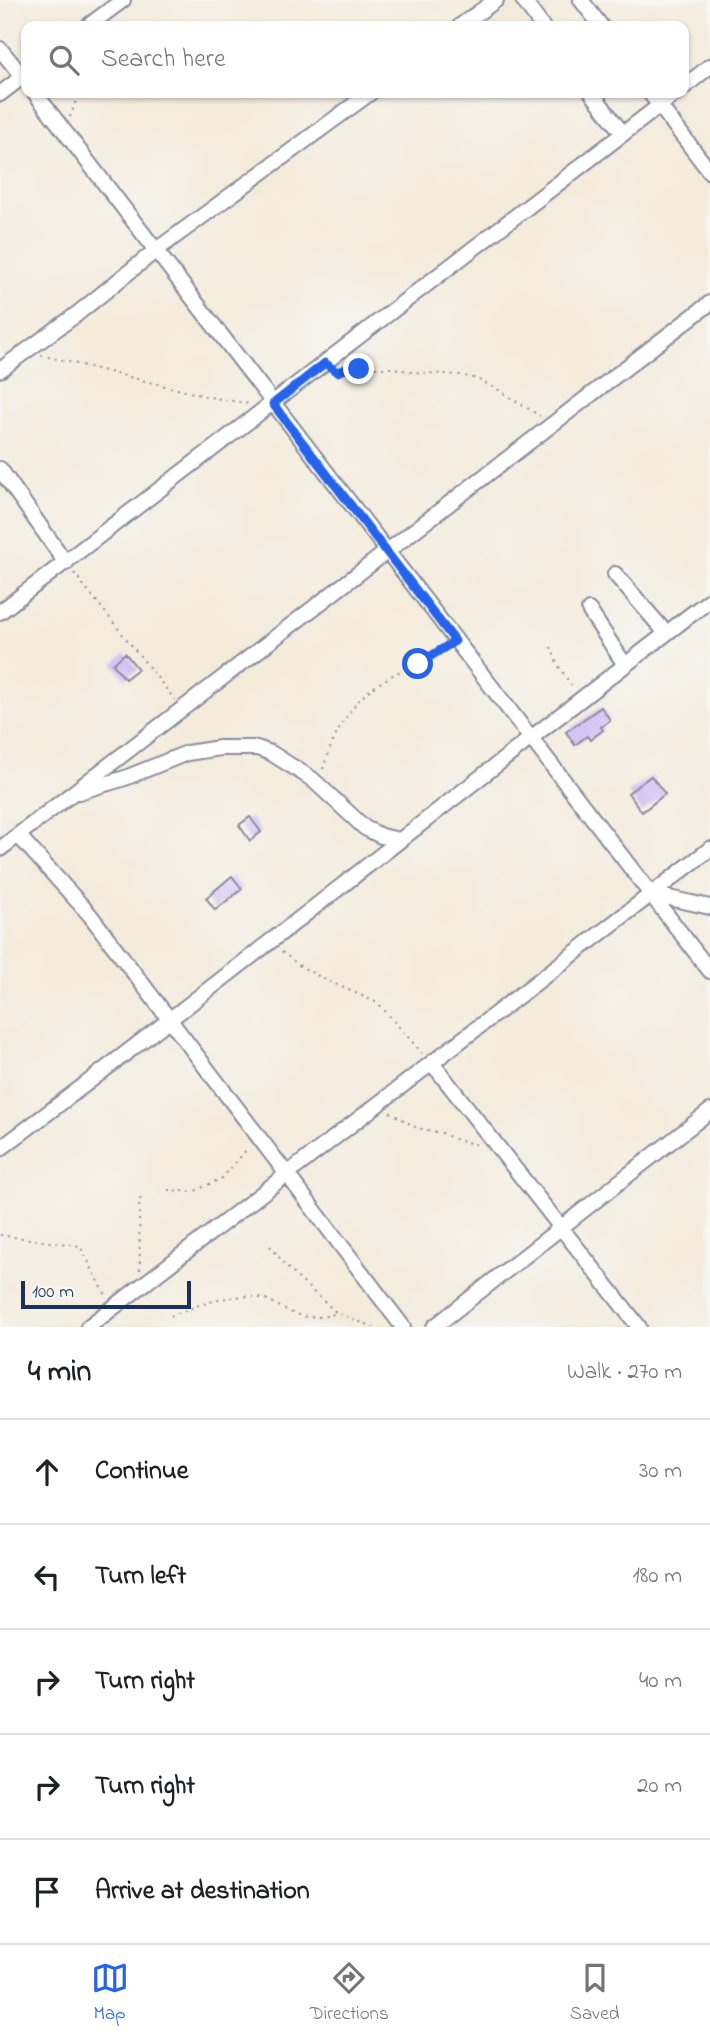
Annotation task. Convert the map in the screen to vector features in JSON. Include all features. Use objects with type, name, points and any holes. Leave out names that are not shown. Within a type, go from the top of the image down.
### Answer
[{"type":"street","points":[[95,21],[123,0]]},
{"type":"street","points":[[467,21],[496,0]]},
{"type":"street","points":[[523,0],[538,21]]},
{"type":"street","points":[[581,0],[597,21]]},
{"type":"street","points":[[0,48],[21,72]]},
{"type":"street","points":[[689,83],[710,66]]},
{"type":"street","points":[[0,94],[21,80]]},
{"type":"street","points":[[39,98],[271,405],[710,971]]},
{"type":"street","points":[[0,370],[155,251],[363,98]]},
{"type":"street","points":[[596,98],[623,134]]},
{"type":"street","points":[[654,98],[710,173]]},
{"type":"street","points":[[0,612],[669,98]]},
{"type":"street","points":[[0,849],[710,303]]},
{"type":"street","points":[[0,469],[66,563]]},
{"type":"street","points":[[615,574],[666,633]]},
{"type":"street","points":[[0,1149],[710,600]]},
{"type":"street","points":[[589,610],[625,665]]},
{"type":"street","points":[[73,793],[125,778],[187,753],[239,747],[257,748],[271,753],[318,784],[365,828],[381,836],[400,840]]},
{"type":"street","points":[[18,835],[90,915],[403,1327]]},
{"type":"street","points":[[88,1327],[710,849]]},
{"type":"street","points":[[651,894],[710,907]]},
{"type":"street","points":[[432,1063],[639,1327]]},
{"type":"street","points":[[434,1327],[710,1111]]},
{"type":"path","points":[[63,130],[77,98]]},
{"type":"path","points":[[28,351],[209,397],[271,405]]},
{"type":"path","points":[[325,363],[337,372],[349,368],[394,368],[412,372],[449,373],[477,379],[553,424]]},
{"type":"path","points":[[66,563],[182,709]]},
{"type":"path","points":[[318,784],[334,742],[350,713],[371,689],[455,641]]},
{"type":"path","points":[[551,647],[558,665],[574,690],[576,702]]},
{"type":"path","points":[[270,942],[300,966],[382,1006],[432,1063]]},
{"type":"path","points":[[377,1105],[417,1128],[482,1146]]},
{"type":"path","points":[[168,1190],[193,1192],[222,1178],[243,1152],[261,1139]]},
{"type":"path","points":[[141,1195],[139,1228],[143,1285]]},
{"type":"path","points":[[0,1236],[80,1246],[113,1308]]},
{"type":"path","points":[[270,1246],[290,1271],[337,1313],[374,1327]]},
{"type":"path","points":[[171,1316],[208,1302],[249,1297],[272,1302],[305,1318],[314,1319],[337,1313]]},
{"type":"building","points":[[125,653],[138,669],[125,679],[113,664]]},
{"type":"building","points":[[601,707],[610,720],[601,727],[603,730],[590,740],[587,736],[575,745],[566,732]]},
{"type":"building","points":[[651,776],[665,794],[642,812],[628,793]]},
{"type":"building","points":[[250,817],[261,832],[250,841],[239,825]]},
{"type":"building","points":[[232,876],[242,889],[215,910],[206,898]]},
{"type":"route","points":[[359,369],[349,368],[337,372],[325,363],[273,404],[455,641],[418,664]]}]
